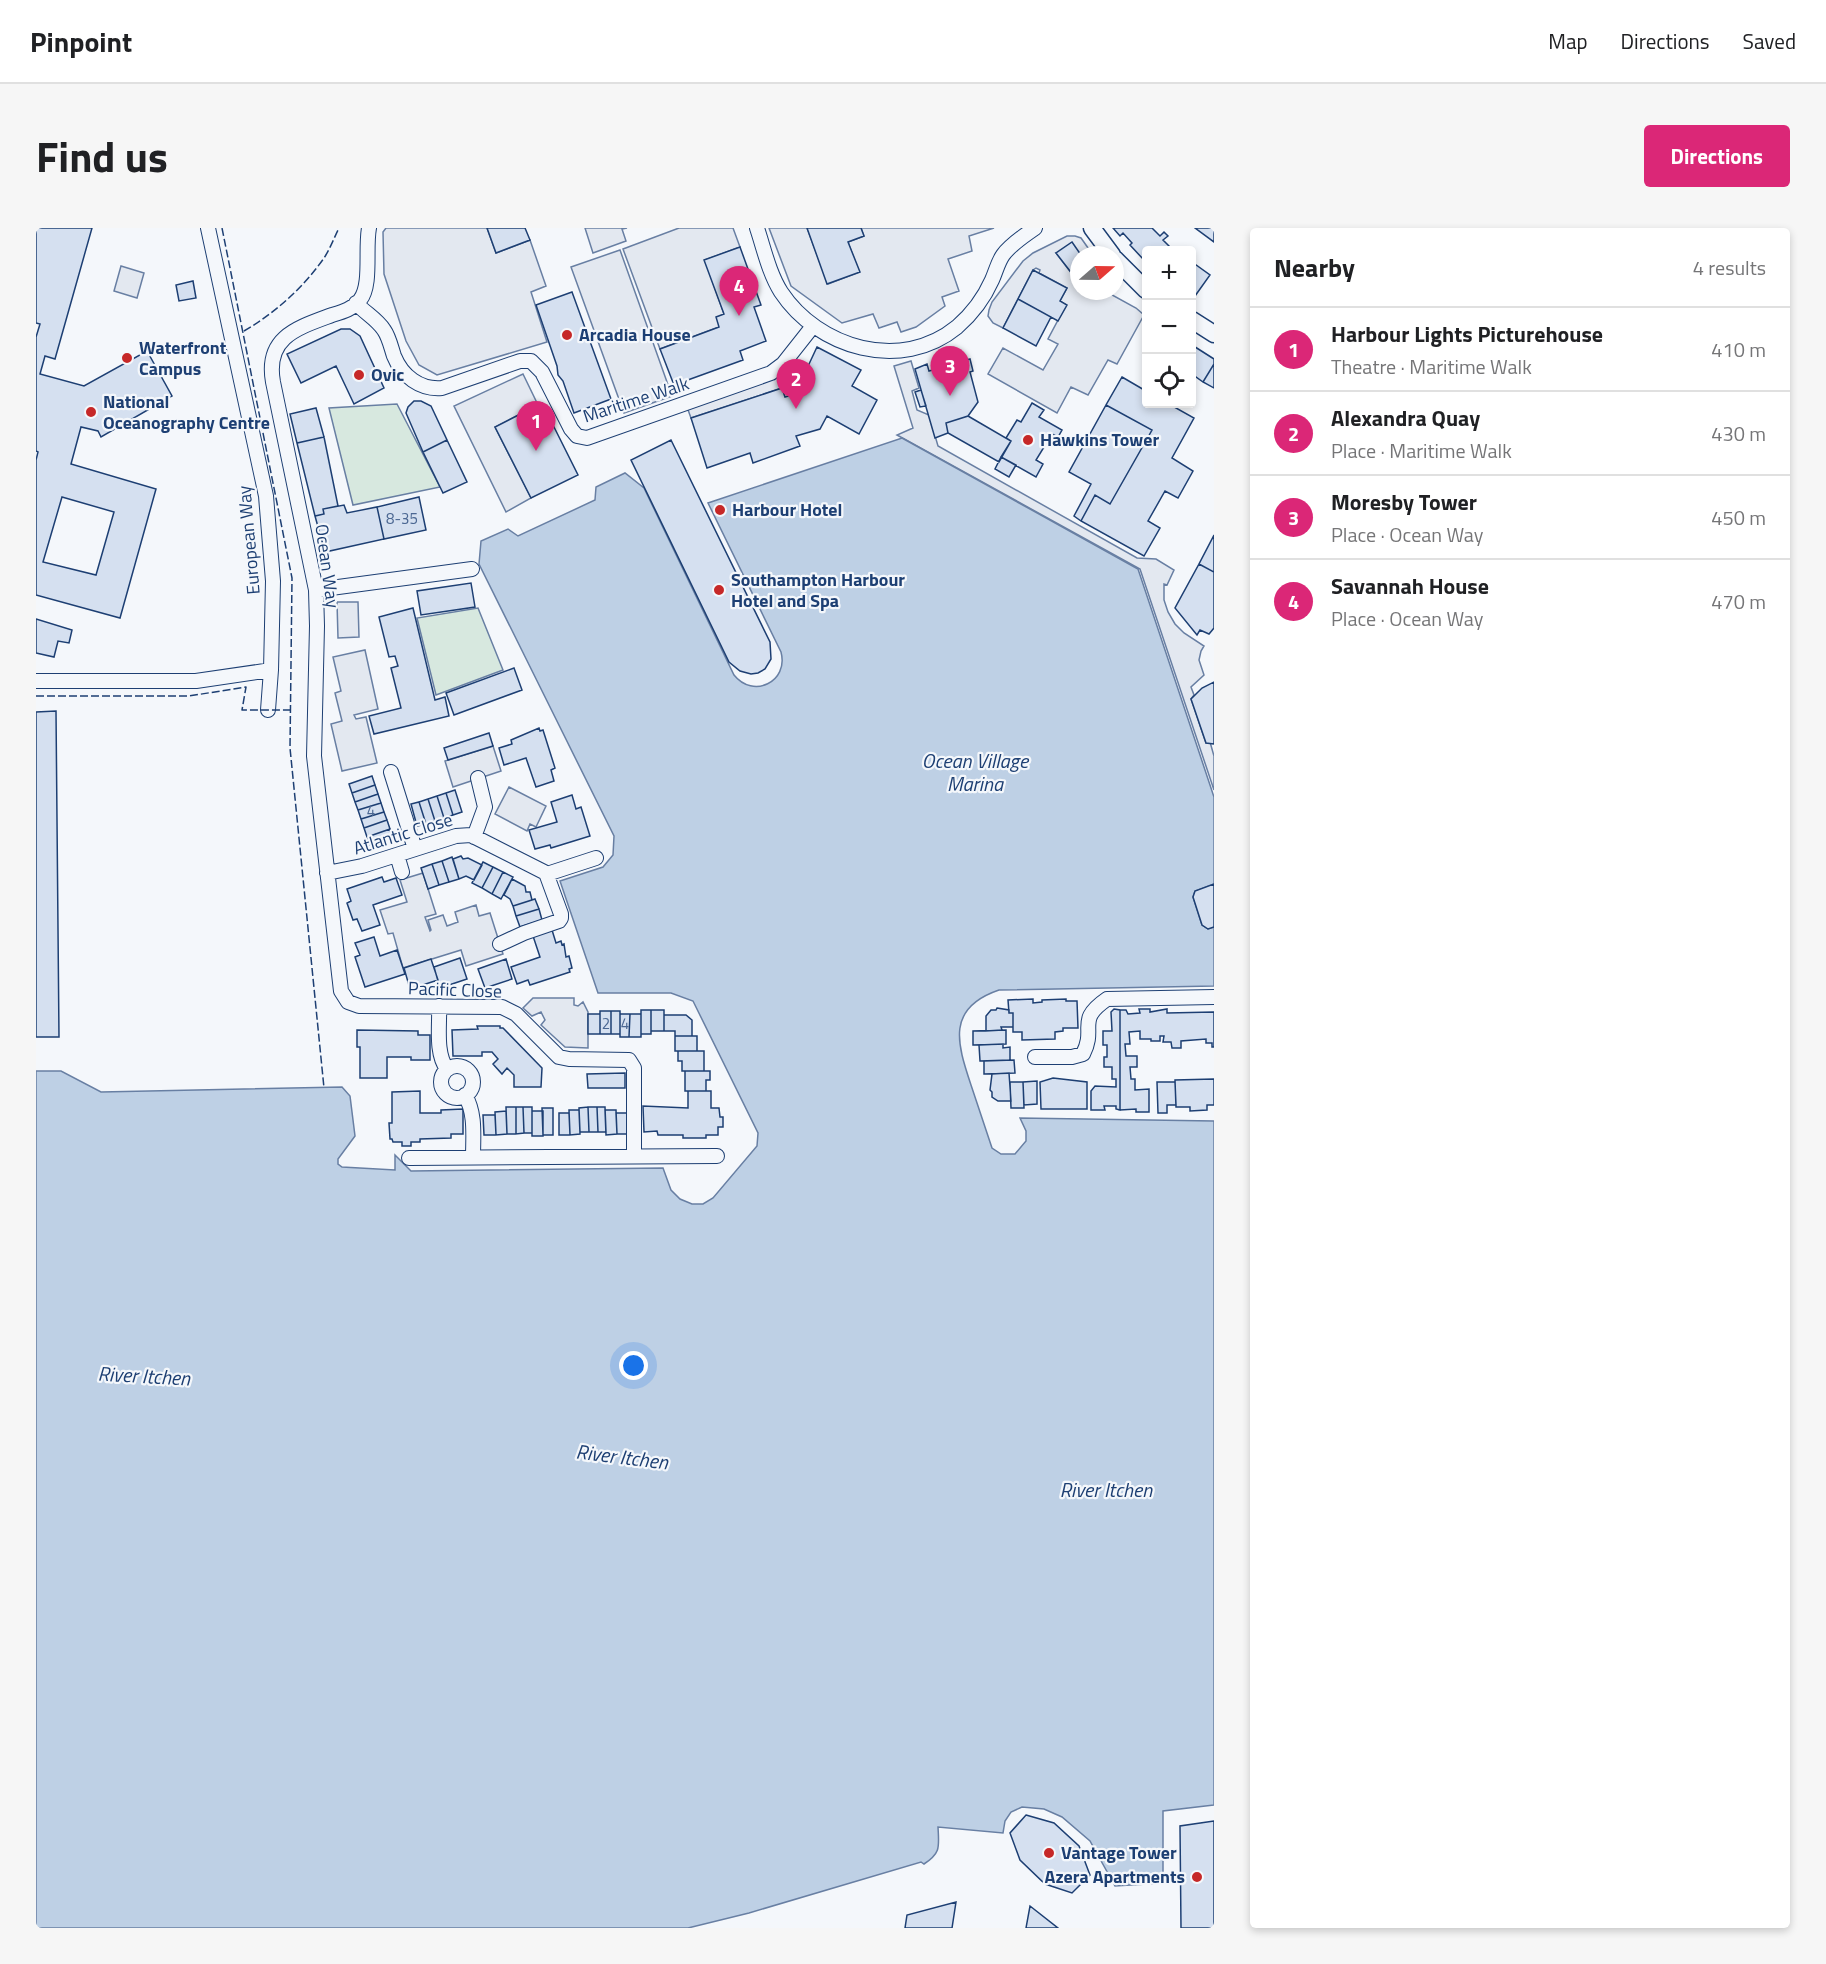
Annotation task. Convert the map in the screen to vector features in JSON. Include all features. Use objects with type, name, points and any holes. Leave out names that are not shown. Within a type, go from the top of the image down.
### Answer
[{"type":"street","name":"European Way","points":[[208,228],[266,496],[273,581],[268,710]]},
{"type":"street","points":[[356,303],[361,298],[366,285],[369,228]]},
{"type":"street","points":[[757,228],[776,283],[794,308],[813,326],[840,342],[873,350],[904,349],[932,341],[950,332],[967,317],[983,297],[1003,255],[1035,228]]},
{"type":"street","points":[[1092,228],[1105,246]]},
{"type":"street","points":[[1124,268],[1142,286]]},
{"type":"street","name":"Maritime Walk","points":[[356,303],[384,330],[401,370],[414,382],[431,388],[442,388],[520,361],[531,361],[542,372],[570,429],[577,436],[587,438],[771,373],[783,364],[813,326]]},
{"type":"street","name":"Ocean Way","points":[[345,998],[340,987],[314,756],[316,590],[271,364],[280,342],[290,332],[347,310],[356,303]]},
{"type":"street","points":[[1196,323],[1214,334]]},
{"type":"street","points":[[316,590],[472,569]]},
{"type":"street","points":[[36,681],[196,681],[271,670]]},
{"type":"street","points":[[391,772],[415,849]]},
{"type":"street","points":[[474,837],[485,807],[478,778]]},
{"type":"street","name":"Atlantic Close","points":[[327,873],[362,866],[461,834],[474,837],[547,874]]},
{"type":"street","points":[[397,855],[402,872]]},
{"type":"street","points":[[500,944],[561,920],[547,874],[596,858]]},
{"type":"street","points":[[1035,1057],[1072,1057],[1083,1054],[1088,1044],[1088,1019],[1095,1007],[1107,999],[1214,997]]},
{"type":"street","name":"Pacific Close","points":[[345,998],[351,1004],[360,1006],[496,1006],[516,1014],[554,1053],[562,1058],[629,1060],[634,1068],[634,1156]]},
{"type":"street","points":[[439,1006],[440,1051],[447,1069]]},
{"type":"street","points":[[455,1065],[470,1072],[472,1088],[465,1095],[451,1098],[442,1090],[441,1076],[447,1069],[455,1065]]},
{"type":"street","points":[[465,1095],[473,1114],[473,1158]]},
{"type":"street","points":[[409,1158],[717,1156]]},
{"type":"shaded area","points":[[386,228],[487,228],[496,253],[530,240],[546,286],[531,292],[547,342],[437,375],[419,365],[406,341],[384,274],[383,232]]},
{"type":"shaded area","points":[[585,228],[627,228],[622,229],[626,241],[593,253]]},
{"type":"shaded area","points":[[679,228],[733,228],[740,247],[705,260],[724,314],[719,327],[660,349],[623,249]]},
{"type":"shaded area","points":[[769,228],[807,228],[828,284],[859,272],[848,242],[864,236],[861,228],[994,228],[969,236],[972,251],[948,259],[959,291],[942,297],[945,306],[916,327],[901,332],[897,322],[879,328],[873,314],[842,323],[791,286]]},
{"type":"shaded area","points":[[1067,236],[1081,238],[1087,246],[1070,246],[1070,254],[1056,253],[1070,271],[1070,300],[1121,300],[1142,313],[1142,319],[1117,364],[1108,360],[1088,395],[1071,387],[1057,413],[988,374],[1003,348],[1043,370],[1058,344],[1048,339],[1066,305],[1060,301],[1067,288],[1039,273],[1040,270],[1036,268],[1003,328],[993,323],[988,316],[992,302],[1023,261],[1033,253]]},
{"type":"shaded area","points":[[620,250],[672,396],[624,413],[571,267]]},
{"type":"shaded area","points":[[121,266],[144,273],[137,298],[114,291]]},
{"type":"shaded area","points":[[911,361],[919,388],[912,391],[917,410],[929,415],[938,446],[1137,558],[1156,559],[1174,570],[1167,585],[1164,584],[1164,600],[1168,612],[1184,633],[1204,646],[1199,660],[1204,675],[1191,687],[1194,695],[1191,699],[1206,743],[1210,742],[1214,756],[1214,790],[1140,569],[897,435],[913,428],[894,366]]},
{"type":"shaded area","points":[[523,374],[538,405],[495,427],[531,498],[506,512],[454,406]]},
{"type":"shaded area","points":[[778,375],[782,388],[691,418],[687,407]]},
{"type":"shaded area","points":[[397,404],[440,487],[353,505],[329,408]]},
{"type":"shaded area","points":[[337,602],[358,602],[359,637],[338,638]]},
{"type":"shaded area","points":[[478,608],[503,670],[436,695],[417,618]]},
{"type":"shaded area","points":[[365,650],[378,709],[354,715],[356,719],[366,717],[377,763],[342,771],[331,724],[342,721],[335,693],[341,691],[333,657]]},
{"type":"shaded area","points":[[493,746],[501,771],[453,787],[445,761]]},
{"type":"shaded area","points":[[509,787],[546,806],[536,827],[530,824],[527,831],[495,814]]},
{"type":"shaded area","points":[[423,873],[436,914],[425,917],[430,931],[428,920],[443,915],[447,926],[458,922],[455,912],[476,905],[479,916],[490,913],[503,954],[466,966],[461,950],[403,968],[393,933],[388,934],[380,910],[407,902],[400,880]]},
{"type":"shaded area","points":[[533,998],[574,998],[574,1005],[578,1006],[583,1002],[588,1012],[588,1048],[565,1047],[541,1025],[545,1020],[541,1012],[532,1016],[523,1008]]},
{"type":"water","points":[[902,438],[1138,569],[1214,797],[1214,884],[1195,891],[1193,897],[1202,925],[1208,929],[1214,927],[1214,986],[999,990],[970,1007],[963,1017],[960,1041],[966,1070],[992,1148],[1001,1154],[1015,1154],[1026,1141],[1026,1131],[1020,1118],[1214,1121],[1214,1805],[1163,1811],[1163,1883],[1115,1886],[1090,1841],[1062,1817],[1044,1809],[1022,1807],[1011,1812],[1005,1821],[1003,1833],[938,1827],[938,1849],[934,1856],[924,1864],[921,1862],[749,1913],[688,1928],[36,1928],[36,1071],[61,1071],[101,1092],[342,1087],[350,1096],[355,1136],[338,1159],[338,1164],[342,1167],[395,1170],[395,1155],[411,1171],[663,1168],[671,1190],[680,1199],[692,1204],[703,1204],[713,1198],[757,1146],[758,1133],[693,1001],[671,993],[598,993],[560,881],[603,867],[613,855],[614,836],[479,564],[481,541],[508,529],[518,536],[595,500],[596,487],[625,473],[644,488],[734,675],[750,686],[768,684],[780,672],[781,652],[708,503]]},
{"type":"building","name":"National Oceanography Centre","points":[[36,228],[92,228],[55,359],[45,356],[40,374],[84,386],[147,351],[172,396],[101,437],[98,431],[81,427],[71,464],[156,489],[120,618],[36,595],[36,460],[38,452],[36,451],[36,337],[40,324],[36,323]],"holes":[[[62,497],[114,512],[96,575],[43,562]]]},
{"type":"building","points":[[487,228],[525,228],[530,240],[496,253]]},
{"type":"building","points":[[807,228],[861,228],[864,236],[848,242],[860,272],[827,284]]},
{"type":"building","points":[[1113,228],[1152,228],[1160,236],[1164,232],[1168,236],[1163,240],[1169,246],[1142,246],[1142,258],[1123,233],[1120,236]]},
{"type":"building","points":[[1195,228],[1214,228],[1214,242]]},
{"type":"building","points":[[1072,242],[1075,246],[1070,246],[1070,271],[1056,253]]},
{"type":"building","points":[[740,247],[761,305],[754,307],[766,341],[740,351],[743,360],[674,385],[660,349],[719,327],[716,317],[724,314],[704,260]]},
{"type":"building","points":[[1196,265],[1210,275],[1196,295]]},
{"type":"building","points":[[1033,270],[1067,288],[1060,301],[1067,305],[1058,321],[1018,299]]},
{"type":"building","points":[[193,281],[196,298],[179,301],[176,285]]},
{"type":"building","name":"Arcadia House","points":[[572,292],[611,399],[574,413],[563,381],[558,375],[536,305]]},
{"type":"building","points":[[1018,299],[1051,317],[1036,346],[1003,328]]},
{"type":"building","name":"Ovic","points":[[341,329],[350,329],[360,336],[384,388],[354,404],[336,366],[301,383],[287,354]]},
{"type":"building","points":[[817,347],[861,370],[852,386],[877,400],[859,434],[827,416],[820,429],[796,436],[800,446],[753,463],[750,453],[707,468],[691,418],[782,388],[785,397],[795,394]]},
{"type":"building","points":[[1196,348],[1214,359],[1214,364],[1203,382],[1196,377]]},
{"type":"building","points":[[970,359],[973,371],[970,372],[978,402],[968,416],[946,423],[948,433],[935,438],[915,369],[927,364],[929,371]]},
{"type":"building","points":[[1214,364],[1214,388],[1203,382]]},
{"type":"building","points":[[1122,377],[1142,389],[1142,408],[1176,408],[1194,418],[1172,458],[1193,471],[1178,498],[1165,491],[1148,521],[1160,528],[1144,556],[1081,521],[1095,495],[1110,504],[1152,430],[1106,405]]},
{"type":"building","points":[[921,390],[926,406],[920,407],[915,392]]},
{"type":"building","points":[[414,401],[421,401],[431,406],[447,440],[423,452],[406,413]]},
{"type":"building","points":[[542,403],[578,475],[531,498],[495,427]]},
{"type":"building","name":"Hawkins Tower","points":[[1032,403],[1044,410],[1039,417],[1062,430],[1058,437],[1052,434],[1036,460],[1043,464],[1036,477],[1001,457],[1011,441],[1006,438],[1017,420],[1021,422]]},
{"type":"building","points":[[1106,405],[1152,430],[1110,504],[1095,495],[1081,521],[1074,516],[1091,484],[1069,472]]},
{"type":"building","points":[[316,408],[324,437],[297,443],[290,414]]},
{"type":"building","points":[[968,416],[1011,441],[999,462],[948,433],[946,423]]},
{"type":"building","points":[[324,437],[338,506],[323,509],[324,514],[315,516],[297,443]]},
{"type":"building","points":[[447,440],[467,482],[443,493],[423,452]]},
{"type":"building","name":"Southampton Harbour Hotel and Spa","points":[[671,440],[770,642],[771,659],[765,669],[758,673],[740,671],[729,662],[631,460]]},
{"type":"building","points":[[1001,457],[1016,465],[1009,477],[995,469]]},
{"type":"building","points":[[419,497],[426,530],[384,539],[377,507]]},
{"type":"building","points":[[344,505],[347,513],[377,507],[384,539],[325,552],[315,516],[324,514],[323,509]]},
{"type":"building","points":[[1214,535],[1214,572],[1199,564]]},
{"type":"building","points":[[1199,564],[1214,572],[1214,628],[1209,634],[1200,630],[1197,635],[1175,608]]},
{"type":"building","points":[[471,583],[475,607],[421,615],[417,591]]},
{"type":"building","points":[[413,608],[435,700],[445,697],[449,716],[374,734],[369,716],[401,708],[391,668],[398,666],[395,656],[389,657],[379,617]]},
{"type":"building","points":[[36,619],[72,630],[69,643],[58,641],[54,657],[36,653]]},
{"type":"building","points":[[514,668],[522,690],[454,715],[446,693]]},
{"type":"building","points":[[1214,682],[1214,744],[1206,743],[1191,699],[1202,688]]},
{"type":"building","points":[[56,711],[59,1037],[36,1037],[36,712]]},
{"type":"building","points":[[539,728],[540,731],[543,730],[555,768],[551,770],[554,781],[536,787],[526,758],[504,765],[499,748],[512,744],[511,740]]},
{"type":"building","points":[[489,733],[493,746],[448,760],[444,748]]},
{"type":"building","points":[[372,776],[375,785],[352,793],[349,784]]},
{"type":"building","points":[[375,785],[378,794],[355,802],[352,793]]},
{"type":"building","points":[[455,790],[462,812],[453,815],[446,793]]},
{"type":"building","points":[[446,793],[453,815],[444,818],[437,796]]},
{"type":"building","points":[[378,794],[381,803],[358,810],[355,802]]},
{"type":"building","points":[[572,795],[576,809],[581,807],[590,836],[551,848],[550,845],[535,849],[529,830],[557,822],[551,802]]},
{"type":"building","points":[[437,796],[444,818],[435,821],[428,799]]},
{"type":"building","points":[[428,799],[435,821],[426,824],[419,802]]},
{"type":"building","points":[[419,802],[426,824],[417,826],[411,804]]},
{"type":"building","points":[[381,803],[384,812],[361,819],[358,810]]},
{"type":"building","points":[[384,812],[387,820],[364,828],[361,819]]},
{"type":"building","points":[[387,820],[390,829],[367,837],[364,828]]},
{"type":"building","points":[[390,829],[392,838],[369,845],[367,837]]},
{"type":"building","points":[[461,856],[463,859],[468,858],[482,865],[474,880],[466,876],[459,879],[453,859]]},
{"type":"building","points":[[452,857],[459,879],[449,882],[442,861]]},
{"type":"building","points":[[442,861],[449,882],[439,885],[432,864]]},
{"type":"building","points":[[483,862],[493,867],[482,888],[472,883]]},
{"type":"building","points":[[432,864],[439,885],[428,889],[421,868]]},
{"type":"building","points":[[493,867],[503,872],[492,894],[482,888]]},
{"type":"building","points":[[503,872],[513,877],[501,899],[492,894]]},
{"type":"building","points":[[382,877],[384,882],[396,878],[402,895],[373,905],[380,925],[362,931],[357,919],[353,920],[347,903],[351,901],[347,889]]},
{"type":"building","points":[[512,879],[525,886],[532,900],[513,906],[510,899],[504,895]]},
{"type":"building","points":[[1214,884],[1214,927],[1208,929],[1202,925],[1193,897],[1195,891]]},
{"type":"building","points":[[535,899],[539,909],[516,916],[513,906]]},
{"type":"building","points":[[539,909],[542,920],[520,927],[516,916]]},
{"type":"building","points":[[552,930],[556,943],[561,941],[562,945],[564,944],[566,957],[569,956],[572,968],[569,969],[570,972],[530,985],[528,980],[517,984],[511,967],[540,957],[533,936]]},
{"type":"building","points":[[374,937],[380,956],[397,950],[405,974],[365,987],[355,957],[360,955],[355,943]]},
{"type":"building","points":[[460,958],[467,979],[440,988],[434,967]]},
{"type":"building","points":[[431,959],[438,980],[410,989],[404,968]]},
{"type":"building","points":[[506,959],[512,979],[485,988],[478,969]]},
{"type":"building","points":[[1033,999],[1033,1003],[1042,1002],[1042,1000],[1077,1001],[1078,1028],[1063,1028],[1063,1031],[1055,1032],[1055,1039],[1022,1040],[1022,1032],[1013,1032],[1013,1013],[1009,1013],[1008,1000]]},
{"type":"building","points":[[997,1008],[1013,1013],[1013,1027],[986,1031],[986,1016],[991,1010]]},
{"type":"building","points":[[1114,1009],[1120,1010],[1120,1110],[1116,1109],[1116,1106],[1104,1106],[1105,1110],[1091,1110],[1091,1091],[1095,1086],[1116,1087],[1116,1079],[1112,1079],[1112,1067],[1104,1067],[1107,1045],[1103,1045],[1103,1031],[1112,1031],[1111,1012]]},
{"type":"building","points":[[1139,1009],[1150,1009],[1150,1012],[1167,1009],[1167,1013],[1214,1012],[1214,1047],[1212,1043],[1206,1043],[1206,1039],[1181,1041],[1181,1048],[1172,1048],[1171,1042],[1163,1042],[1164,1036],[1160,1036],[1160,1041],[1151,1041],[1151,1039],[1140,1039],[1140,1031],[1129,1032],[1130,1044],[1125,1044],[1126,1056],[1137,1056],[1137,1067],[1130,1067],[1131,1079],[1135,1079],[1135,1090],[1149,1089],[1149,1112],[1136,1112],[1136,1109],[1120,1110],[1120,1010],[1126,1010],[1128,1014],[1140,1013]]},
{"type":"building","points":[[641,1010],[651,1010],[651,1034],[641,1034]]},
{"type":"building","points":[[651,1010],[664,1010],[664,1031],[651,1031]]},
{"type":"building","points":[[600,1011],[611,1011],[611,1034],[600,1034]]},
{"type":"building","points":[[611,1011],[620,1011],[620,1034],[611,1034]]},
{"type":"building","points":[[588,1014],[600,1014],[600,1034],[588,1034]]},
{"type":"building","points":[[620,1014],[630,1014],[629,1037],[620,1037]]},
{"type":"building","points":[[630,1014],[641,1014],[641,1037],[629,1037]]},
{"type":"building","points":[[664,1015],[686,1015],[692,1020],[692,1036],[675,1036],[675,1031],[664,1031]]},
{"type":"building","points":[[477,1026],[503,1028],[542,1068],[541,1087],[514,1087],[514,1075],[507,1068],[502,1074],[493,1064],[498,1059],[492,1052],[482,1052],[482,1056],[453,1056],[452,1030],[478,1029]]},
{"type":"building","points":[[357,1030],[418,1031],[418,1035],[430,1035],[430,1060],[387,1057],[387,1078],[360,1078],[360,1047],[357,1047]]},
{"type":"building","points":[[1006,1030],[1006,1044],[973,1045],[973,1031]]},
{"type":"building","points":[[675,1036],[697,1036],[697,1051],[675,1051]]},
{"type":"building","points":[[1003,1044],[1003,1048],[1010,1047],[1010,1060],[980,1061],[979,1045]]},
{"type":"building","points":[[678,1051],[704,1051],[704,1071],[682,1071],[682,1061],[678,1061]]},
{"type":"building","points":[[1014,1060],[1015,1073],[984,1074],[984,1061]]},
{"type":"building","points":[[685,1071],[710,1071],[710,1080],[706,1080],[706,1091],[685,1091]]},
{"type":"building","points":[[625,1073],[625,1088],[588,1088],[587,1074]]},
{"type":"building","points":[[1009,1073],[1011,1101],[998,1101],[992,1097],[990,1090],[992,1074]]},
{"type":"building","points":[[1053,1078],[1087,1082],[1087,1109],[1041,1109],[1040,1082]]},
{"type":"building","points":[[1214,1079],[1214,1105],[1207,1105],[1207,1110],[1190,1111],[1190,1107],[1176,1107],[1175,1080]]},
{"type":"building","points":[[1037,1081],[1037,1104],[1024,1105],[1023,1082]]},
{"type":"building","points":[[1010,1082],[1023,1082],[1024,1108],[1011,1108]]},
{"type":"building","points":[[1157,1082],[1175,1082],[1176,1105],[1167,1105],[1167,1113],[1158,1113]]},
{"type":"building","points":[[420,1091],[420,1113],[441,1113],[441,1110],[463,1109],[463,1134],[451,1134],[451,1138],[420,1139],[420,1142],[411,1142],[411,1146],[402,1146],[402,1142],[393,1142],[390,1139],[392,1092]]},
{"type":"building","points":[[688,1091],[711,1091],[711,1108],[719,1108],[720,1117],[723,1117],[723,1127],[718,1127],[718,1135],[706,1135],[706,1138],[683,1138],[683,1135],[658,1135],[657,1131],[644,1132],[643,1106],[688,1108]]},
{"type":"building","points":[[506,1107],[516,1107],[516,1134],[507,1134]]},
{"type":"building","points":[[516,1107],[523,1107],[524,1133],[516,1134]]},
{"type":"building","points":[[523,1107],[532,1107],[532,1133],[524,1133]]},
{"type":"building","points":[[588,1107],[597,1107],[598,1132],[589,1132]]},
{"type":"building","points":[[588,1107],[589,1132],[580,1132],[579,1108]]},
{"type":"building","points":[[597,1107],[605,1107],[606,1132],[598,1132]]},
{"type":"building","points":[[542,1108],[553,1108],[553,1135],[543,1135]]},
{"type":"building","points":[[569,1110],[579,1110],[580,1134],[570,1135]]},
{"type":"building","points":[[605,1110],[616,1110],[617,1134],[606,1135]]},
{"type":"building","points":[[506,1111],[507,1134],[496,1135],[495,1112]]},
{"type":"building","points":[[532,1111],[543,1111],[543,1136],[532,1136]]},
{"type":"building","points":[[559,1113],[569,1113],[570,1135],[559,1135]]},
{"type":"building","points":[[616,1113],[627,1113],[628,1134],[617,1134]]},
{"type":"building","points":[[483,1115],[495,1115],[496,1135],[484,1135]]},
{"type":"building","name":"Vantage Tower","points":[[1026,1815],[1054,1823],[1079,1846],[1090,1875],[1072,1893],[1045,1884],[1020,1860],[1010,1833]]},
{"type":"building","name":"Azera Apartments","points":[[1214,1821],[1214,1928],[1181,1928],[1180,1826]]},
{"type":"building","points":[[956,1902],[952,1928],[905,1928],[907,1915]]},
{"type":"building","points":[[1030,1906],[1058,1928],[1026,1928]]},
{"type":"fence","points":[[222,228],[292,578],[290,748],[324,1088]]},
{"type":"fence","points":[[244,331],[267,316],[298,290],[326,255],[339,228]]},
{"type":"fence","points":[[36,696],[189,696],[246,687],[242,710],[290,710]]},
{"type":"place","name":"Savannah House","points":[[739,316]]},
{"type":"place","name":"Arcadia House","points":[[567,335]]},
{"type":"place","name":"Waterfront Campus","points":[[127,358]]},
{"type":"place","name":"Ovic","points":[[359,375]]},
{"type":"place","name":"Moresby Tower","points":[[950,396]]},
{"type":"place","name":"Alexandra Quay","points":[[796,409]]},
{"type":"place","name":"National Oceanography Centre","points":[[91,412]]},
{"type":"place","name":"Hawkins Tower","points":[[1028,440]]},
{"type":"place","name":"Harbour Lights Picturehouse","points":[[536,451]]},
{"type":"place","name":"Harbour Hotel","points":[[720,510]]},
{"type":"place","name":"Southampton Harbour Hotel and Spa","points":[[719,590]]},
{"type":"place","name":"Vantage Tower","points":[[1049,1853]]},
{"type":"place","name":"Azera Apartments","points":[[1197,1877]]},
{"type":"water label","name":"Ocean Village Marina","points":[[975,772]]},
{"type":"water label","name":"River Itchen","points":[[144,1376]]},
{"type":"water label","name":"River Itchen","points":[[622,1457]]},
{"type":"water label","name":"River Itchen","points":[[1106,1490]]}]
